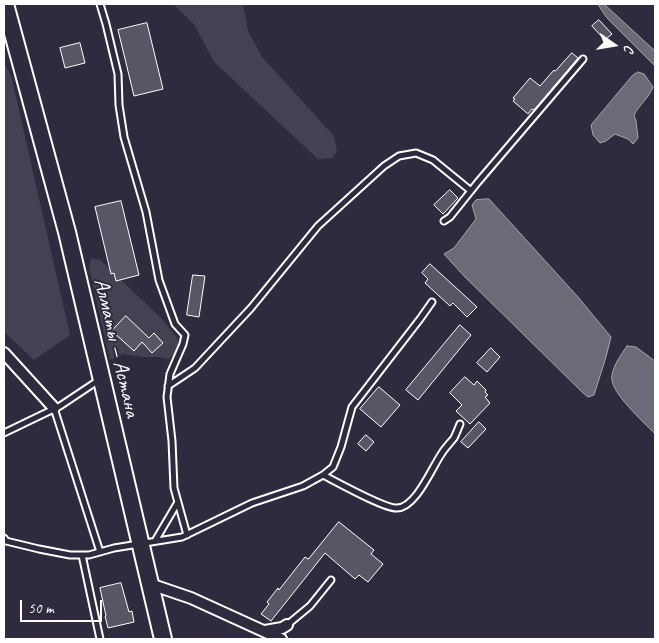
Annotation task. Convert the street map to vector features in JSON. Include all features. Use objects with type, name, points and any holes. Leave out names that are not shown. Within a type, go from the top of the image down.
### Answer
[{"type":"highway","points":[[5,4],[22,68]]},
{"type":"highway","points":[[4,22],[22,68]]},
{"type":"highway","points":[[4,38],[22,68]]},
{"type":"highway","name":"Алматы — Астана","points":[[22,68],[67,232],[102,378],[148,542],[150,584],[163,639]]},
{"type":"street","points":[[4,353],[54,408]]},
{"type":"street","points":[[150,584],[191,598],[281,639]]},
{"type":"street","points":[[265,631],[282,628],[287,625]]},
{"type":"lane","points":[[100,4],[118,74],[119,105],[124,137],[146,212],[159,280],[175,324],[184,335],[184,344],[170,374],[167,397],[172,442],[174,488],[187,535]]},
{"type":"lane","points":[[444,221],[450,217],[582,60]]},
{"type":"lane","points":[[168,386],[195,368],[251,308],[318,226],[384,166],[399,156],[416,153],[433,160],[471,190]]},
{"type":"lane","points":[[4,538],[6,541],[39,549],[70,555],[90,555],[114,548],[182,537],[252,503],[304,486],[333,467],[341,447],[352,406],[432,302]]},
{"type":"lane","points":[[4,434],[54,408],[102,378]]},
{"type":"lane","points":[[54,408],[100,552]]},
{"type":"lane","points":[[323,475],[382,504],[395,509],[403,507],[422,488],[460,424]]},
{"type":"lane","points":[[148,542],[178,502]]},
{"type":"lane","points":[[82,555],[100,639]]},
{"type":"lane","points":[[287,625],[310,606],[331,580]]},
{"type":"shaded area","points":[[173,4],[243,4],[248,31],[262,57],[334,136],[337,151],[332,158],[318,159],[214,62],[194,24]]},
{"type":"shaded area","points":[[598,4],[604,4],[655,51],[655,66],[607,18]]},
{"type":"shaded area","points":[[4,63],[11,75],[70,335],[34,360],[4,332]]},
{"type":"shaded area","points":[[638,72],[644,74],[653,87],[634,115],[638,138],[633,144],[628,139],[615,134],[600,143],[593,135],[591,125],[632,76]]},
{"type":"shaded area","points":[[489,199],[578,297],[611,337],[594,395],[588,397],[582,392],[444,254],[454,248],[476,219],[472,205],[476,200]]},
{"type":"shaded area","points":[[91,258],[100,260],[162,319],[178,339],[179,349],[169,359],[123,354],[110,360],[89,267]]},
{"type":"shaded area","points":[[627,346],[636,347],[655,361],[655,434],[621,398],[612,382],[614,367]]},
{"type":"building","points":[[599,20],[612,34],[605,40],[592,26]]},
{"type":"building","points":[[147,23],[163,89],[134,96],[118,30]]},
{"type":"building","points":[[80,43],[85,63],[65,68],[60,48]]},
{"type":"building","points":[[572,53],[578,58],[534,110],[532,109],[528,114],[513,101],[515,99],[513,98],[530,78],[540,86]]},
{"type":"building","points":[[450,190],[458,198],[443,214],[434,205]]},
{"type":"building","points":[[121,201],[139,275],[116,281],[114,273],[111,274],[95,207]]},
{"type":"building","points":[[430,264],[477,307],[467,317],[453,303],[450,306],[425,283],[428,279],[422,273]]},
{"type":"building","points":[[193,275],[205,276],[199,317],[187,315]]},
{"type":"building","points":[[126,316],[149,338],[154,333],[163,343],[152,353],[142,342],[134,351],[112,331]]},
{"type":"building","points":[[460,325],[471,335],[418,400],[406,390]]},
{"type":"building","points":[[491,348],[500,357],[487,372],[477,363]]},
{"type":"building","points":[[465,377],[474,385],[477,381],[486,390],[485,392],[488,395],[485,397],[490,403],[470,424],[456,411],[462,405],[450,393]]},
{"type":"building","points":[[379,387],[400,405],[381,427],[360,409]]},
{"type":"building","points":[[479,422],[486,429],[468,448],[461,442]]},
{"type":"building","points":[[366,435],[374,442],[366,451],[358,444]]},
{"type":"building","points":[[339,522],[374,550],[371,554],[383,564],[368,582],[359,575],[355,579],[325,553],[271,621],[261,614],[269,604],[267,602],[278,588],[279,590],[305,557],[308,559]]},
{"type":"building","points":[[121,583],[129,612],[132,611],[134,622],[108,628],[100,588]]}]
